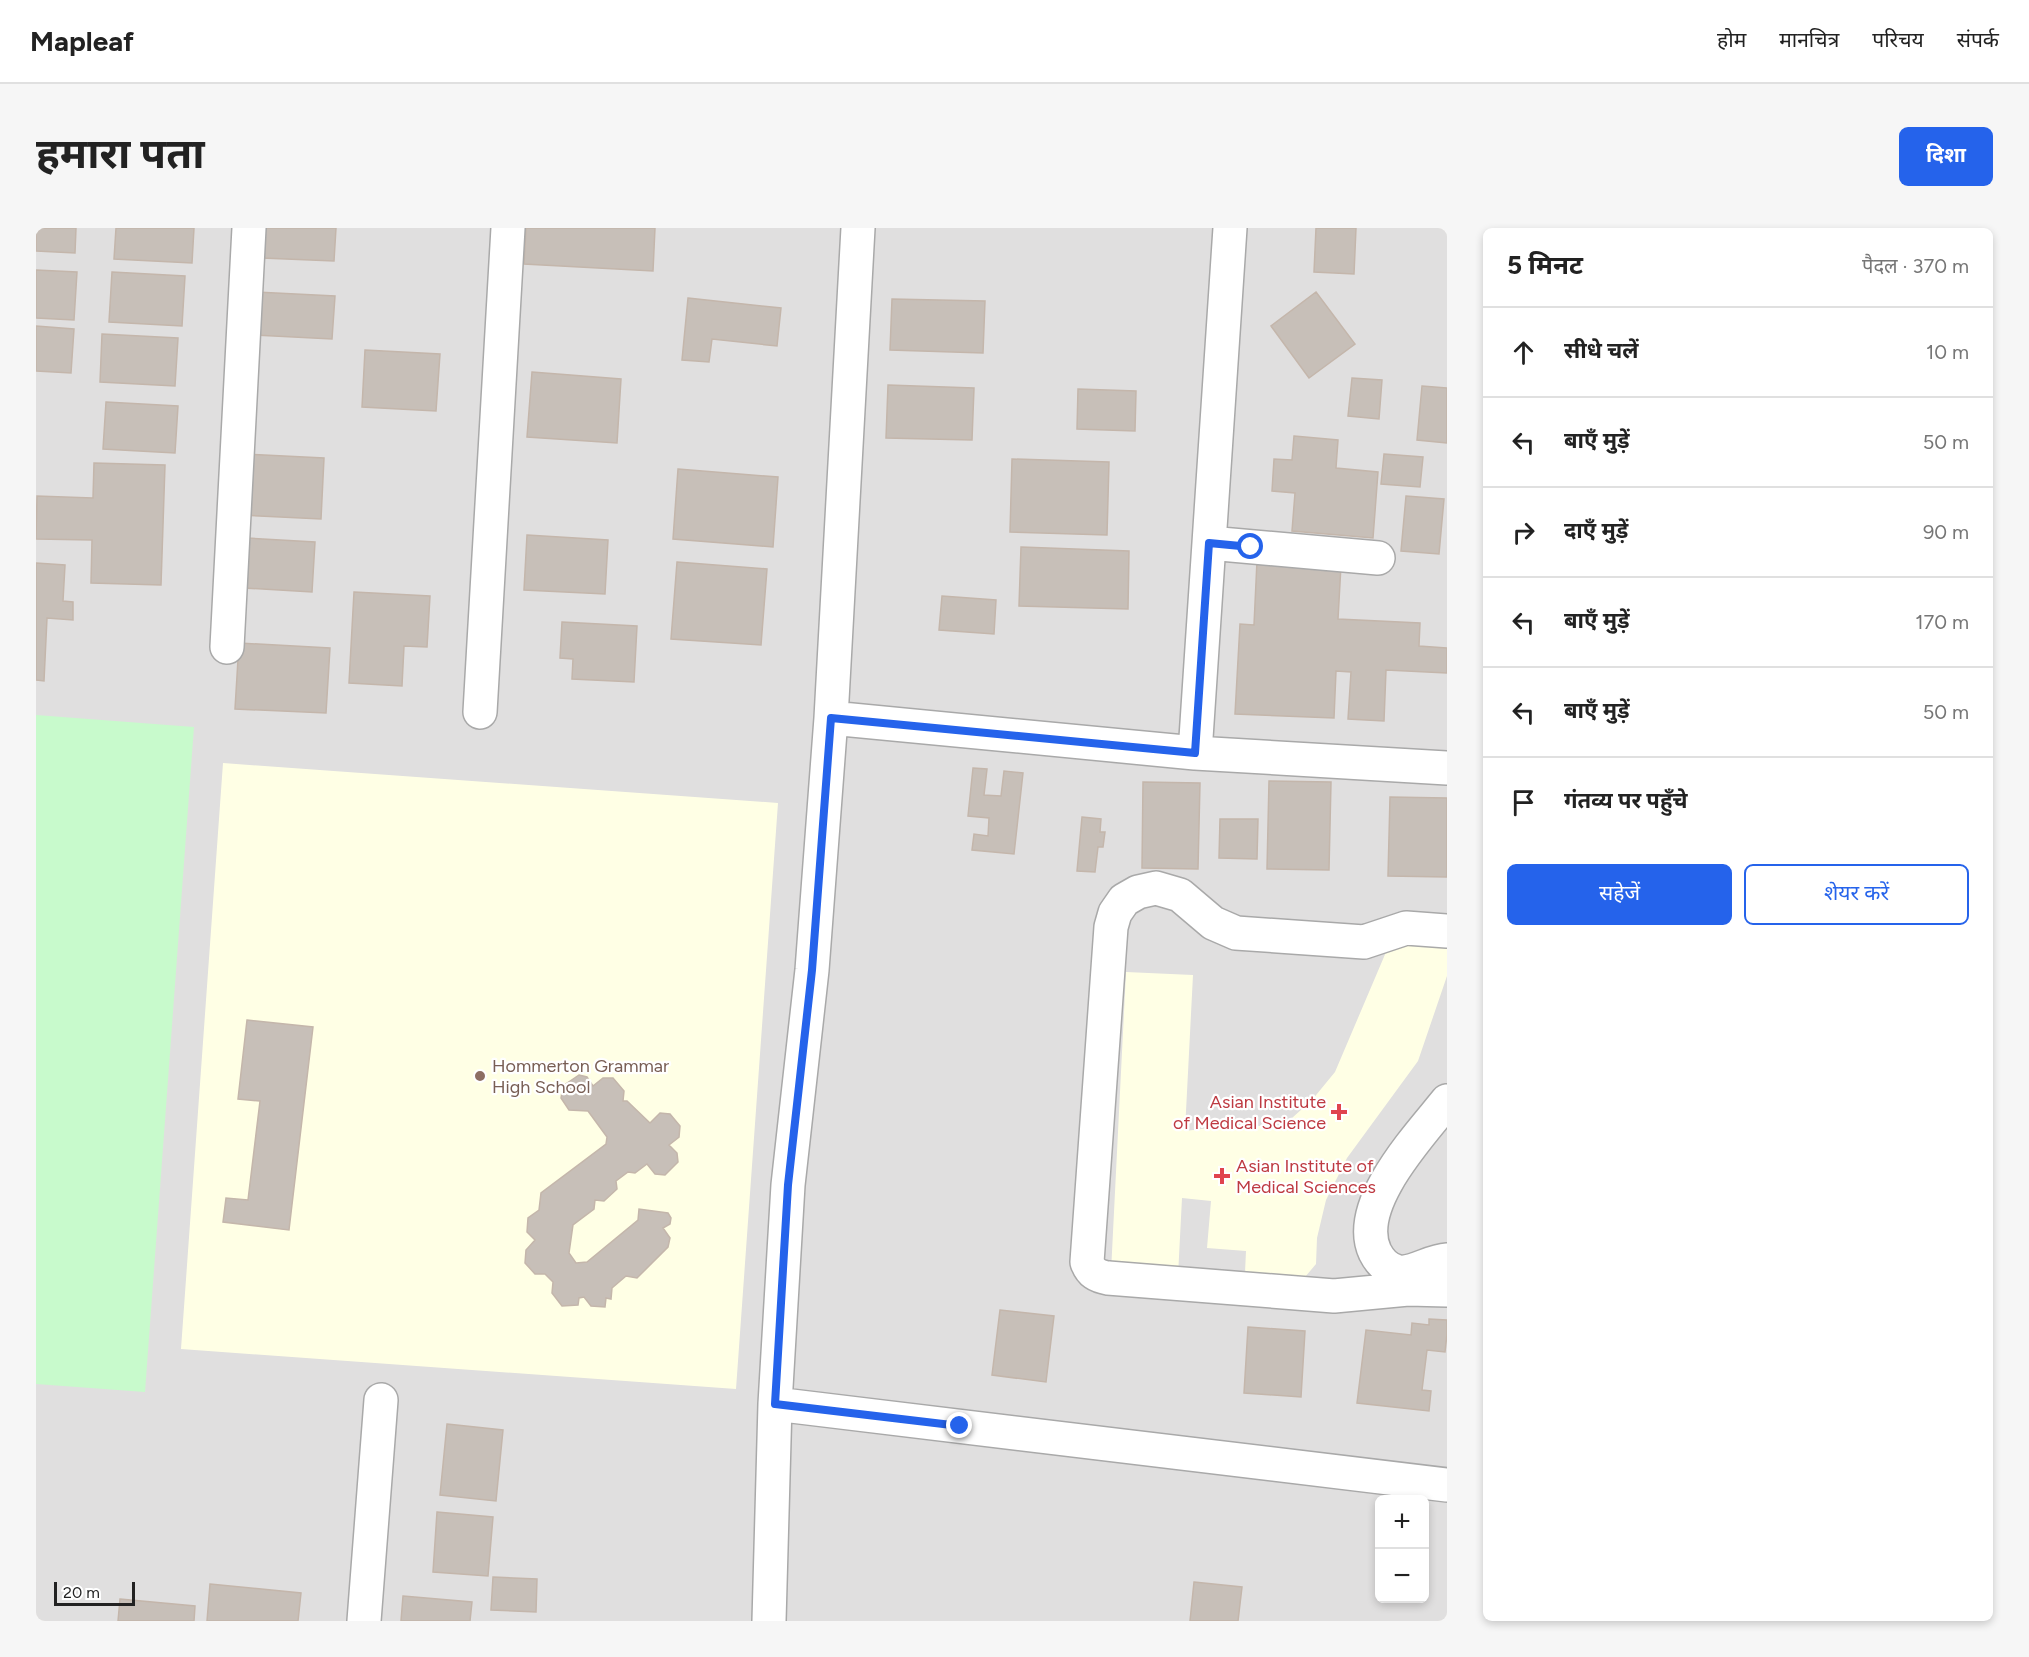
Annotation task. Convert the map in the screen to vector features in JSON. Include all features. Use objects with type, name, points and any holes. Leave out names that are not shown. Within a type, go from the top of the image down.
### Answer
[{"type":"street","points":[[227,646],[249,228]]},
{"type":"street","points":[[480,712],[508,228]]},
{"type":"street","points":[[769,1621],[775,1404],[788,1185],[812,970],[831,718],[858,228]]},
{"type":"street","points":[[1195,753],[1230,228]]},
{"type":"street","points":[[1209,543],[1378,558]]},
{"type":"street","points":[[831,718],[1195,753],[1447,768]]},
{"type":"street","points":[[1447,931],[1406,928],[1365,942],[1236,933],[1213,923],[1180,895],[1168,891],[1156,888],[1138,892],[1124,900],[1115,913],[1112,927],[1087,1262],[1089,1268],[1098,1276],[1108,1278],[1322,1296],[1408,1289],[1447,1290]]},
{"type":"street","points":[[1447,1101],[1399,1161],[1376,1204],[1371,1229],[1372,1245],[1379,1261],[1389,1269],[1409,1272],[1435,1261],[1447,1260]]},
{"type":"street","points":[[364,1621],[381,1400]]},
{"type":"street","points":[[775,1404],[1447,1485]]},
{"type":"shaded area","points":[[36,228],[1447,228],[1447,1621],[36,1621]]},
{"type":"shaded area","name":"Hommerton Grammar High School","points":[[223,763],[778,803],[736,1389],[181,1349]]},
{"type":"shaded area","name":"Asian Institute of Medical Science","points":[[1392,938],[1447,948],[1447,976],[1418,1061],[1347,1158],[1326,1200],[1317,1238],[1316,1264],[1300,1283],[1245,1273],[1246,1251],[1207,1248],[1211,1201],[1182,1198],[1178,1276],[1111,1272],[1126,972],[1193,975],[1185,1131],[1234,1125],[1282,1127],[1312,1100],[1335,1072]]},
{"type":"green space","points":[[36,715],[194,727],[145,1392],[36,1384]]},
{"type":"building","points":[[36,228],[76,228],[75,253],[36,251]]},
{"type":"building","points":[[116,228],[194,228],[192,263],[114,259]]},
{"type":"building","points":[[264,228],[336,228],[334,261],[262,258]]},
{"type":"building","points":[[526,228],[655,228],[653,271],[524,264]]},
{"type":"building","points":[[1316,228],[1356,228],[1354,274],[1314,272]]},
{"type":"building","points":[[36,270],[77,272],[74,320],[36,318]]},
{"type":"building","points":[[112,272],[185,276],[182,326],[109,322]]},
{"type":"building","points":[[256,292],[335,296],[332,339],[254,335]]},
{"type":"building","points":[[1316,292],[1355,344],[1309,378],[1271,326]]},
{"type":"building","points":[[688,298],[781,308],[777,346],[712,339],[709,362],[682,360]]},
{"type":"building","points":[[892,299],[985,301],[983,353],[890,350]]},
{"type":"building","points":[[36,326],[74,329],[71,373],[36,371]]},
{"type":"building","points":[[102,334],[178,338],[175,386],[100,382]]},
{"type":"building","points":[[365,350],[440,354],[436,411],[362,407]]},
{"type":"building","points":[[532,372],[621,379],[617,443],[527,437]]},
{"type":"building","points":[[1352,378],[1382,380],[1379,419],[1348,416]]},
{"type":"building","points":[[888,385],[974,388],[972,440],[886,438]]},
{"type":"building","points":[[1422,386],[1447,388],[1447,443],[1417,440]]},
{"type":"building","points":[[1078,389],[1136,391],[1135,431],[1077,429]]},
{"type":"building","points":[[106,402],[178,406],[175,453],[103,449]]},
{"type":"building","points":[[1294,436],[1338,440],[1336,468],[1378,472],[1373,538],[1292,531],[1295,493],[1272,491],[1274,459],[1292,460]]},
{"type":"building","points":[[243,454],[324,458],[321,519],[240,515]]},
{"type":"building","points":[[1384,454],[1423,457],[1420,487],[1381,484]]},
{"type":"building","points":[[1012,459],[1109,462],[1107,535],[1010,532]]},
{"type":"building","points":[[94,463],[165,465],[161,585],[91,583],[92,540],[36,539],[37,496],[93,498]]},
{"type":"building","points":[[678,469],[778,477],[773,547],[673,539]]},
{"type":"building","points":[[1406,496],[1444,499],[1439,554],[1401,551]]},
{"type":"building","points":[[527,535],[608,540],[605,594],[524,590]]},
{"type":"building","points":[[247,538],[315,542],[312,592],[244,588]]},
{"type":"building","points":[[1021,547],[1129,551],[1128,609],[1019,606]]},
{"type":"building","points":[[1257,561],[1341,565],[1338,619],[1420,623],[1419,646],[1447,648],[1447,673],[1386,670],[1384,721],[1348,719],[1351,672],[1336,671],[1334,718],[1235,714],[1240,624],[1254,625]]},
{"type":"building","points":[[677,562],[767,569],[761,645],[671,639]]},
{"type":"building","points":[[36,563],[65,565],[63,601],[73,602],[73,620],[47,618],[44,681],[36,680]]},
{"type":"building","points":[[354,592],[430,596],[427,647],[404,646],[402,686],[349,683]]},
{"type":"building","points":[[942,596],[996,600],[994,634],[939,630]]},
{"type":"building","points":[[562,622],[637,626],[634,682],[572,679],[573,659],[560,658]]},
{"type":"building","points":[[239,643],[330,648],[326,713],[235,709]]},
{"type":"building","points":[[973,768],[987,769],[984,795],[1001,796],[1004,771],[1023,773],[1014,854],[972,850],[974,834],[988,836],[989,818],[968,816]]},
{"type":"building","points":[[1269,781],[1331,782],[1329,870],[1267,869]]},
{"type":"building","points":[[1143,782],[1200,783],[1198,869],[1142,868]]},
{"type":"building","points":[[1390,797],[1447,798],[1447,877],[1388,876]]},
{"type":"building","points":[[1082,817],[1101,819],[1100,832],[1105,832],[1103,847],[1098,847],[1095,872],[1077,871]]},
{"type":"building","points":[[1220,819],[1258,819],[1257,859],[1219,858]]},
{"type":"building","points":[[247,1020],[313,1027],[289,1230],[223,1222],[226,1198],[248,1200],[260,1101],[238,1099]]},
{"type":"building","points":[[579,1075],[587,1077],[593,1086],[603,1078],[613,1078],[624,1091],[623,1101],[627,1101],[650,1123],[660,1113],[670,1114],[680,1126],[679,1137],[669,1145],[677,1153],[678,1162],[665,1175],[655,1174],[647,1164],[635,1173],[628,1172],[616,1181],[617,1189],[604,1201],[595,1200],[594,1209],[573,1225],[569,1253],[576,1263],[587,1262],[638,1220],[639,1209],[668,1213],[671,1218],[670,1224],[663,1228],[670,1238],[668,1247],[637,1278],[626,1276],[612,1288],[611,1299],[606,1298],[605,1307],[591,1306],[584,1297],[579,1298],[578,1305],[562,1306],[552,1293],[553,1282],[545,1274],[535,1274],[525,1263],[526,1250],[535,1240],[527,1232],[528,1218],[539,1210],[541,1193],[606,1144],[607,1137],[588,1111],[569,1110],[561,1098],[563,1086]]},
{"type":"building","points":[[1000,1310],[1054,1316],[1046,1382],[992,1375]]},
{"type":"building","points":[[1429,1319],[1447,1320],[1447,1334],[1445,1352],[1427,1350],[1422,1390],[1431,1391],[1429,1411],[1357,1403],[1366,1330],[1411,1335],[1412,1323],[1429,1325]]},
{"type":"building","points":[[1248,1327],[1305,1331],[1301,1397],[1244,1393]]},
{"type":"building","points":[[447,1424],[503,1430],[496,1501],[440,1495]]},
{"type":"building","points":[[437,1512],[493,1517],[488,1576],[433,1572]]},
{"type":"building","points":[[493,1577],[537,1579],[536,1612],[491,1610]]},
{"type":"building","points":[[1194,1582],[1242,1587],[1238,1621],[1190,1621]]},
{"type":"building","points":[[210,1584],[301,1593],[298,1621],[207,1621]]},
{"type":"building","points":[[403,1596],[472,1602],[470,1621],[401,1621]]},
{"type":"building","points":[[120,1599],[195,1606],[194,1621],[118,1621]]},
{"type":"place","name":"Hommerton Grammar High School","points":[[480,1076]]},
{"type":"place","name":"Asian Institute of Medical Science","points":[[1339,1112]]},
{"type":"place","name":"Asian Institute of Medical Sciences","points":[[1222,1176]]},
{"type":"route","points":[[960,1426],[775,1404],[788,1185],[812,970],[831,718],[1195,753],[1209,543],[1251,547]]}]
